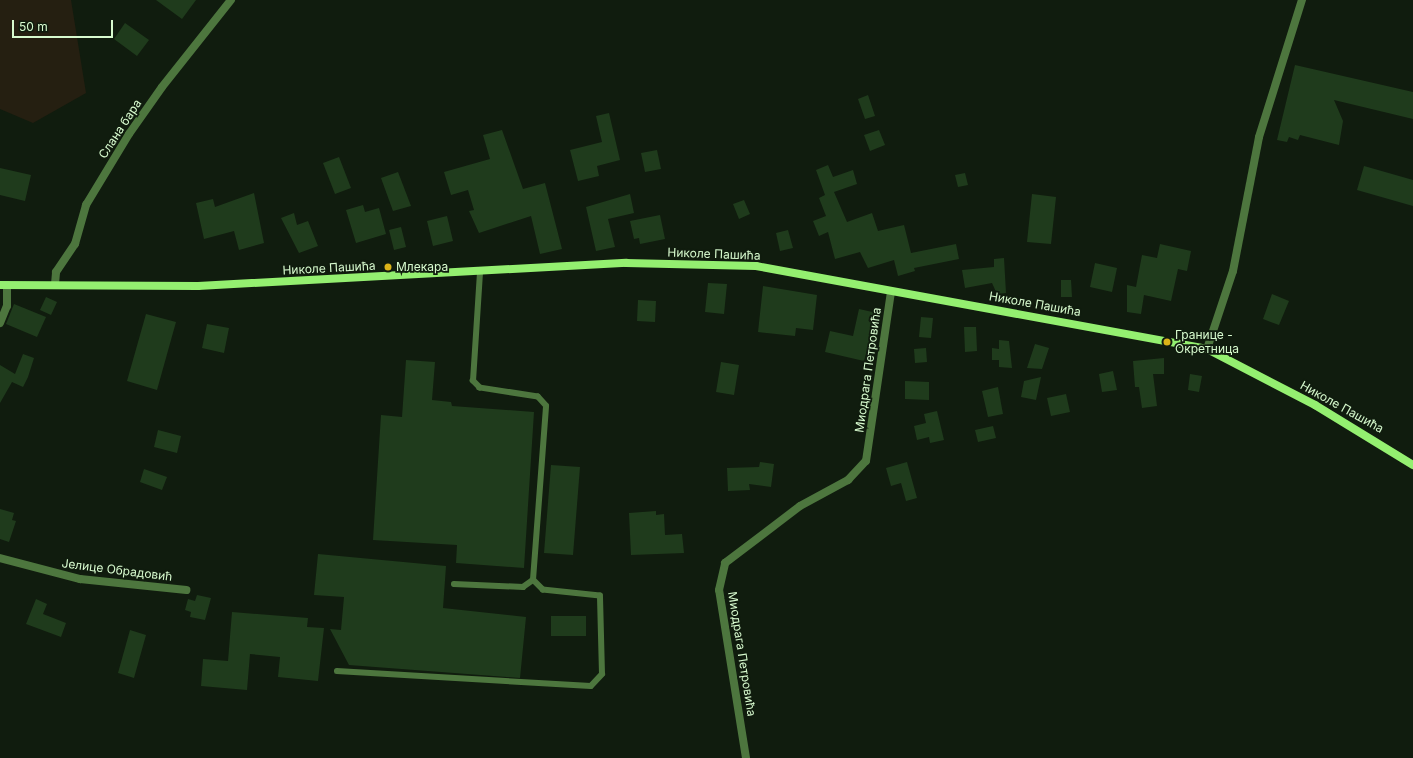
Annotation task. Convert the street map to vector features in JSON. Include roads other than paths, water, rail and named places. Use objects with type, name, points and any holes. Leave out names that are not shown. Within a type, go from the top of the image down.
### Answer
[{"type":"street","name":"Слана бара","points":[[55,284],[56,272],[75,244],[86,205],[129,134],[162,87],[231,0]]},
{"type":"street","points":[[1207,349],[1233,271],[1259,137],[1302,0]]},
{"type":"street","name":"Николе Пашића","points":[[3,285],[55,284],[198,286],[480,273],[626,263],[756,266],[1207,349],[1328,412],[1413,465]]},
{"type":"street","points":[[0,323],[7,306],[3,285]]},
{"type":"street","name":"Миодрага Петровића","points":[[746,758],[719,590],[726,563],[800,506],[848,480],[866,461],[891,292]]},
{"type":"street","name":"Јелице Обрадовић","points":[[0,558],[80,579],[186,590]]},
{"type":"lane","points":[[337,671],[591,686],[602,674],[600,596],[543,590],[533,580],[546,406],[538,397],[480,388],[473,381],[480,273]]},
{"type":"lane","points":[[454,584],[523,587],[533,580]]},
{"type":"place","name":"Млекара","points":[[388,267]]},
{"type":"place","name":"Границе - Окретница","points":[[1167,342]]}]
